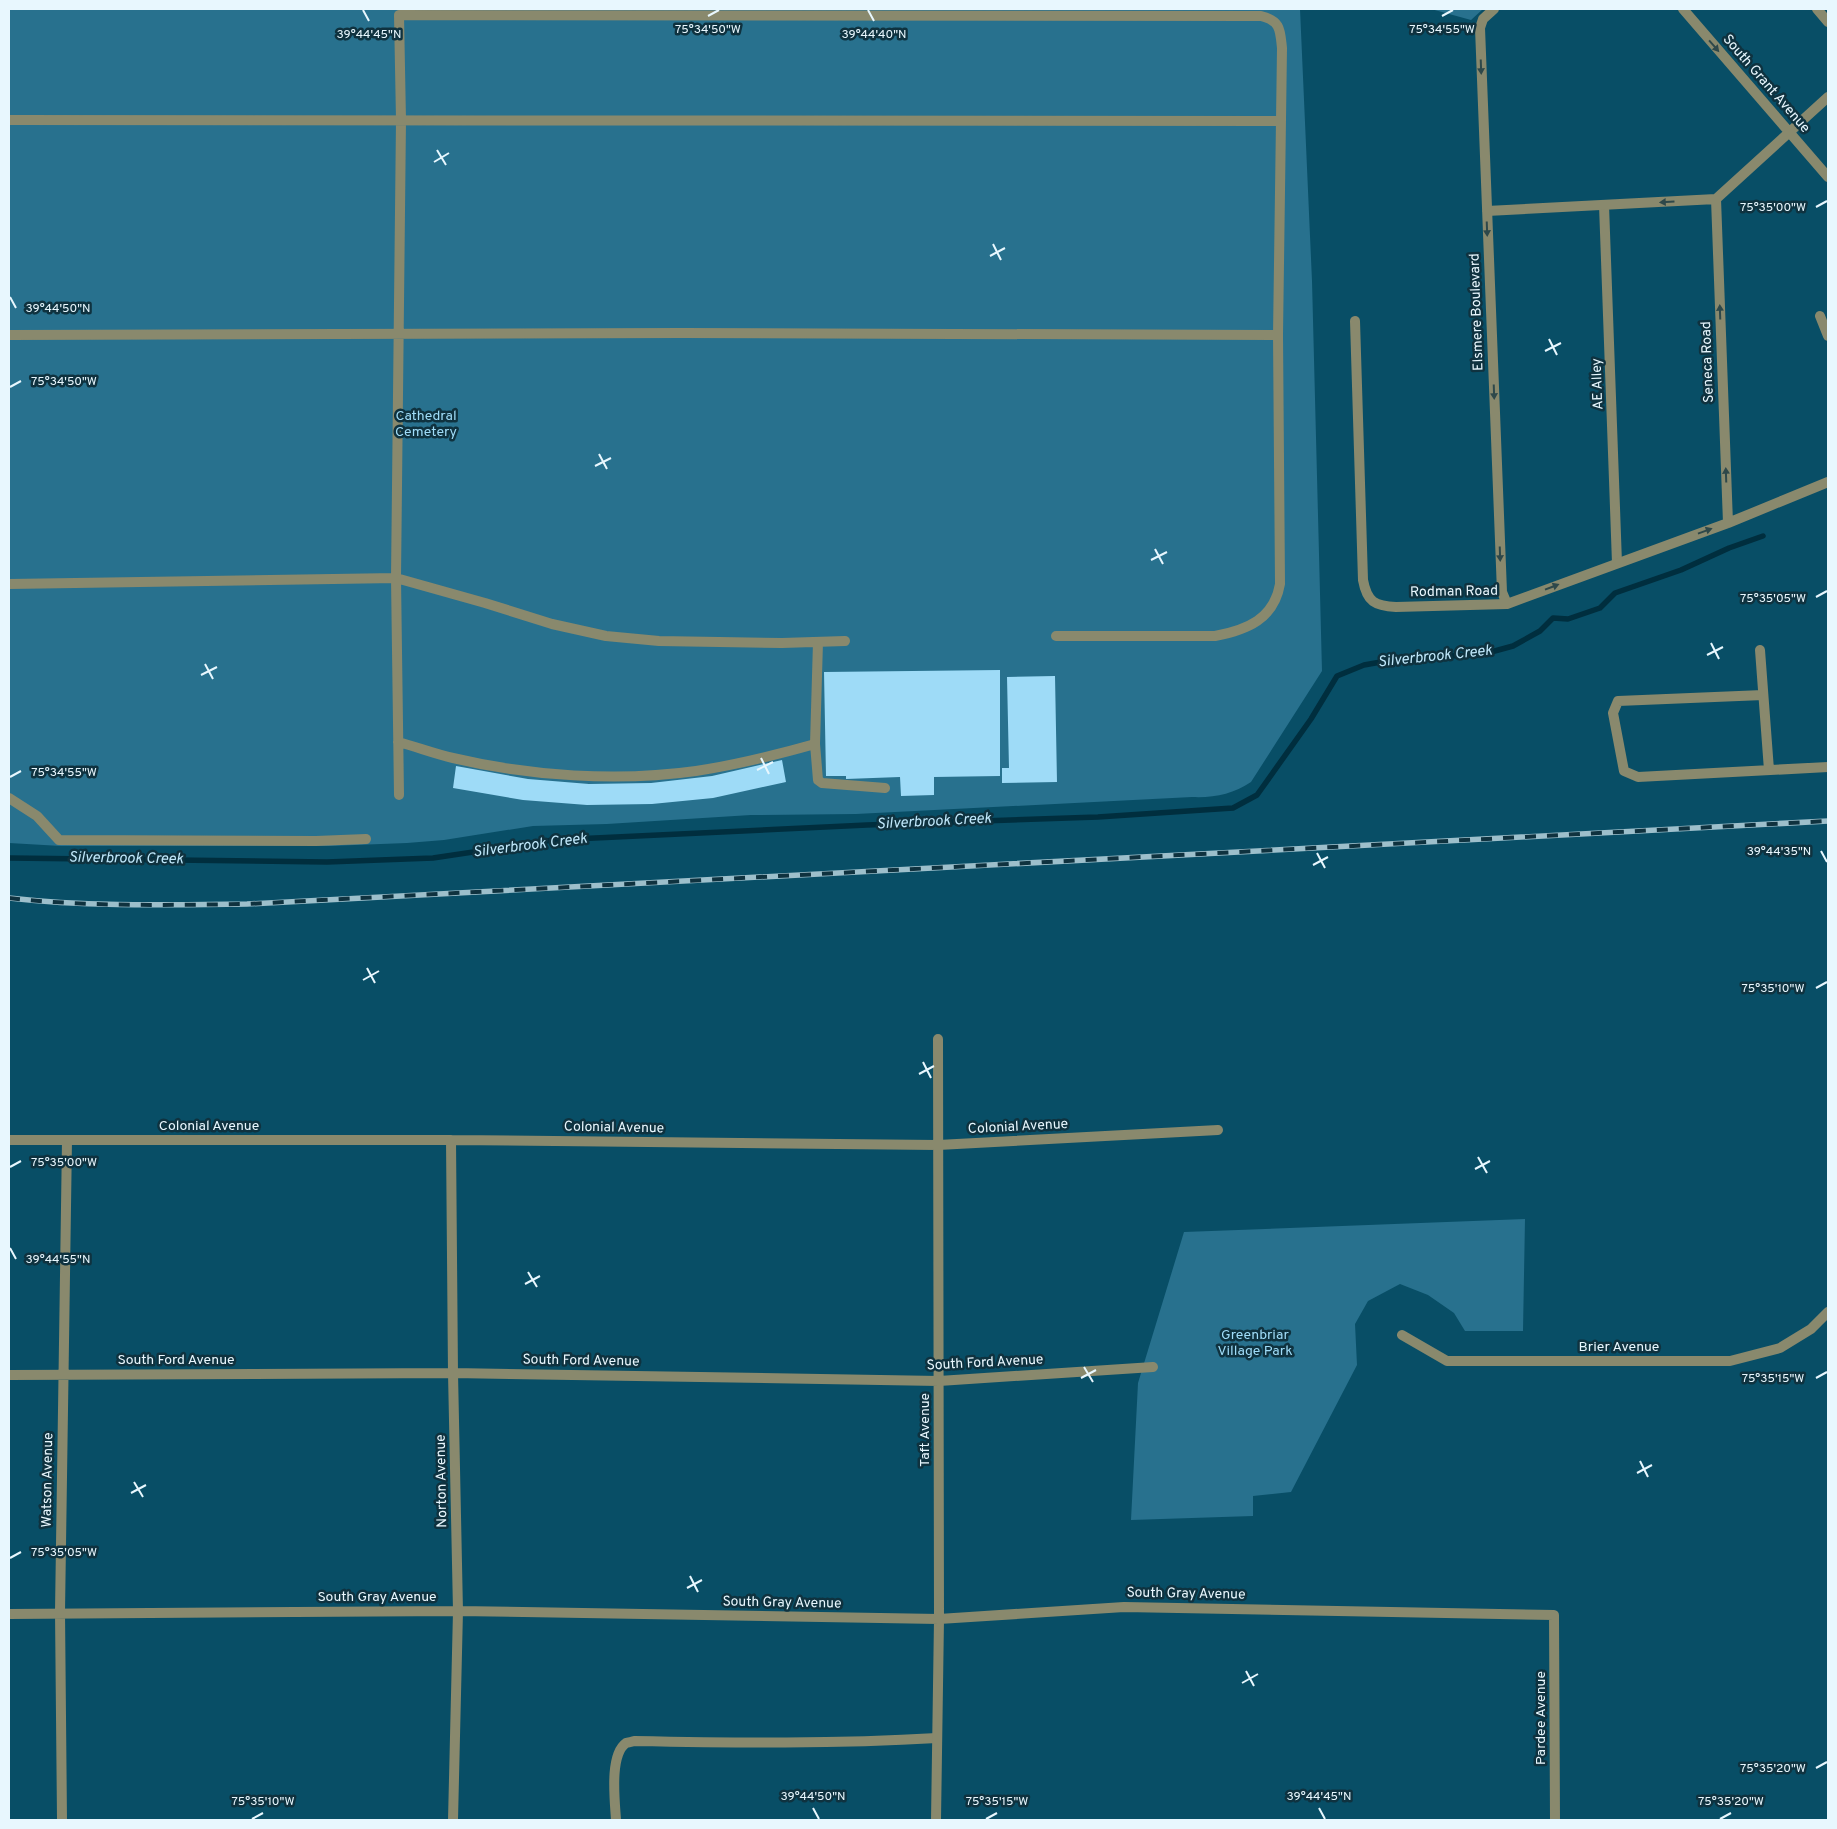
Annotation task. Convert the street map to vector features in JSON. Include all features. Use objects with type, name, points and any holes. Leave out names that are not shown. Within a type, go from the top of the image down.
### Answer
[{"type":"street","name":"Elsmere Boulevard","points":[[1494,9],[1483,19],[1480,28],[1502,592],[1507,604]]},
{"type":"street","name":"South Grant Avenue","points":[[1683,9],[1828,177]]},
{"type":"street","points":[[1817,9],[1828,22]]},
{"type":"street","points":[[399,795],[396,578],[401,120],[399,16],[1261,16],[1272,19],[1278,25],[1280,33],[1281,121],[1278,335],[1280,584],[1278,597],[1270,610],[1260,620],[1242,630],[1215,636],[1056,636]]},
{"type":"street","points":[[1487,211],[1716,199],[1828,97]]},
{"type":"street","points":[[9,120],[1281,121]]},
{"type":"street","name":"Seneca Road","points":[[1716,199],[1728,523]]},
{"type":"street","name":"AE Alley","points":[[1604,205],[1617,563]]},
{"type":"street","points":[[1820,316],[1828,336]]},
{"type":"street","name":"Rodman Road","points":[[1355,320],[1363,580],[1367,596],[1372,602],[1386,606],[1507,604],[1728,523],[1828,482]]},
{"type":"street","points":[[9,335],[1278,335]]},
{"type":"street","points":[[9,584],[396,578],[552,624],[606,636],[659,641],[845,641]]},
{"type":"street","points":[[818,642],[814,744],[818,780],[822,783],[885,788]]},
{"type":"street","points":[[1760,650],[1769,770]]},
{"type":"street","points":[[1763,695],[1618,701],[1613,713],[1624,771],[1638,777],[1828,768]]},
{"type":"street","points":[[398,742],[453,758],[509,768],[556,774],[603,776],[696,771],[814,744]]},
{"type":"street","points":[[9,798],[37,816],[59,840],[316,842],[366,839]]},
{"type":"street","name":"Taft Avenue","points":[[936,1820],[939,1619],[938,1039]]},
{"type":"street","name":"Colonial Avenue","points":[[9,1140],[451,1140],[938,1145],[1218,1130]]},
{"type":"street","name":"Watson Avenue","points":[[62,1820],[60,1612],[67,1140]]},
{"type":"street","name":"Norton Avenue","points":[[451,1140],[458,1611],[453,1820]]},
{"type":"street","name":"Brier Avenue","points":[[1402,1335],[1447,1361],[1730,1361],[1780,1348],[1811,1329],[1828,1312]]},
{"type":"street","name":"South Ford Avenue","points":[[9,1375],[453,1373],[939,1380],[1153,1366]]},
{"type":"street","name":"South Gray Avenue","points":[[9,1614],[60,1612],[458,1611],[939,1619],[1124,1607],[1554,1615]]},
{"type":"street","name":"Pardee Avenue","points":[[1554,1615],[1555,1820]]},
{"type":"street","points":[[616,1820],[614,1775],[619,1753],[626,1743],[634,1741],[766,1744],[861,1743],[937,1738]]},
{"type":"green space","name":"Cathedral Cemetery","points":[[9,9],[1300,9],[1312,281],[1322,671],[1251,782],[1237,790],[1216,796],[856,814],[751,815],[607,824],[533,826],[444,840],[407,843],[329,846],[61,846],[9,843]]},
{"type":"green space","points":[[1431,9],[1483,9],[1471,20]]},
{"type":"green space","name":"Greenbriar Village Park","points":[[1525,1219],[1523,1331],[1465,1331],[1454,1313],[1428,1295],[1400,1284],[1368,1301],[1355,1324],[1357,1365],[1291,1492],[1253,1496],[1253,1516],[1131,1520],[1138,1383],[1184,1232]]},
{"type":"building","points":[[1000,670],[1000,776],[934,777],[934,795],[901,796],[900,777],[846,779],[846,776],[826,776],[824,672]]},
{"type":"building","points":[[1055,676],[1057,782],[1002,783],[1002,768],[1009,768],[1007,677]]},
{"type":"building","points":[[782,760],[786,782],[713,798],[652,804],[587,805],[523,800],[453,788],[456,766],[528,779],[589,784],[651,783],[712,776]]},
{"type":"waterway","name":"Silverbrook Creek","points":[[9,858],[327,862],[433,858],[553,840],[867,825],[1098,817],[1233,808],[1257,795],[1311,719],[1337,676],[1364,665],[1409,657],[1480,655],[1513,646],[1540,631],[1553,618],[1568,619],[1600,608],[1615,593],[1681,570],[1729,548],[1763,536]]},
{"type":"railway","points":[[9,898],[98,904],[247,904],[1828,821]]}]
